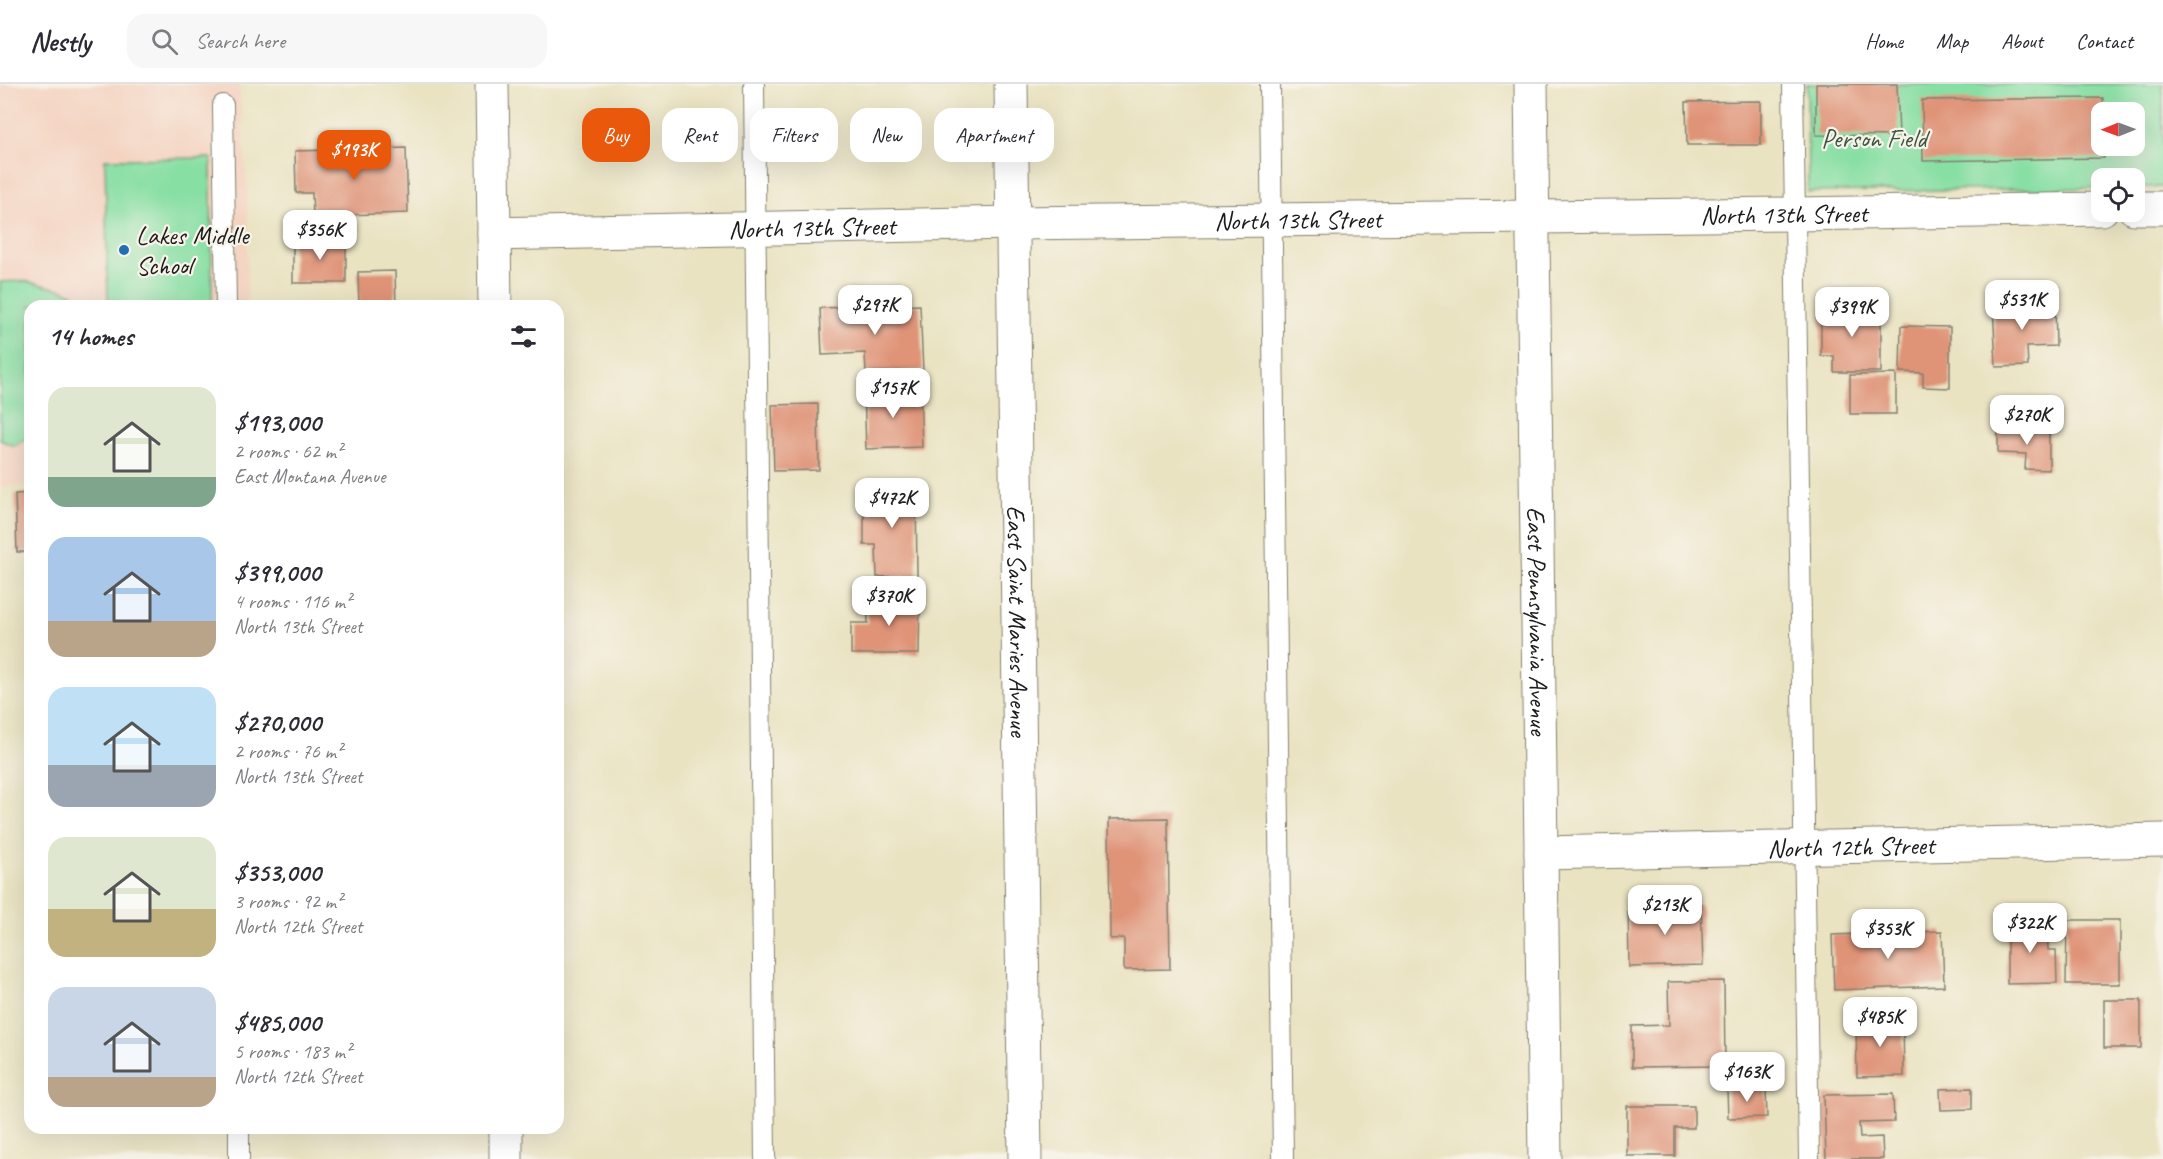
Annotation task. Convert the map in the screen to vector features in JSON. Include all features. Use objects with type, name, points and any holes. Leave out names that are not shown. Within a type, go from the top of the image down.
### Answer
[{"type":"street","points":[[492,84],[495,300]]},
{"type":"street","name":"East Saint Maries Avenue","points":[[1011,84],[1025,1159]]},
{"type":"street","name":"East Pennsylvania Avenue","points":[[1531,84],[1545,1159]]},
{"type":"street","points":[[2145,208],[2163,208]]},
{"type":"street","name":"North 13th Street","points":[[494,234],[1013,223],[2091,209]]},
{"type":"street","name":"North 12th Street","points":[[1541,853],[2163,840]]},
{"type":"street","points":[[506,1134],[506,1159]]},
{"type":"lane","points":[[754,84],[765,1159]]},
{"type":"lane","points":[[1270,84],[1283,1159]]},
{"type":"lane","points":[[1793,84],[1809,1159]]},
{"type":"lane","points":[[223,105],[226,300]]},
{"type":"lane","points":[[239,1134],[239,1159]]},
{"type":"shaded area","name":"Lakes Middle School","points":[[0,84],[239,84],[248,195],[247,300],[24,300],[24,485],[0,486]]},
{"type":"green space","name":"Person Field","points":[[1807,84],[2163,84],[2163,187],[2145,187],[2145,168],[2091,168],[2091,188],[1808,192]]},
{"type":"green space","points":[[211,158],[212,300],[108,300],[105,159]]},
{"type":"green space","points":[[24,281],[64,290],[85,300],[24,300],[24,440],[14,446],[0,440],[0,282]]},
{"type":"building","points":[[1816,84],[1897,84],[1899,136],[1816,135]]},
{"type":"building","points":[[2103,98],[2103,102],[2091,102],[2091,156],[2104,156],[2104,158],[1923,161],[1922,100]]},
{"type":"building","points":[[1761,101],[1761,145],[1687,145],[1686,102]]},
{"type":"building","points":[[406,148],[408,213],[313,216],[312,193],[296,193],[295,151]]},
{"type":"building","points":[[346,238],[346,283],[293,283],[293,239]]},
{"type":"building","points":[[395,271],[396,300],[359,300],[358,272]]},
{"type":"building","points":[[2055,302],[2056,346],[2027,347],[2028,366],[1996,367],[1993,304]]},
{"type":"building","points":[[920,305],[923,370],[866,373],[865,353],[822,355],[820,308]]},
{"type":"building","points":[[1821,306],[1881,306],[1881,372],[1834,372],[1834,356],[1821,356]]},
{"type":"building","points":[[1901,326],[1950,327],[1950,388],[1923,387],[1923,373],[1900,372]]},
{"type":"building","points":[[1896,374],[1896,414],[1850,414],[1850,375]]},
{"type":"building","points":[[920,389],[922,447],[866,449],[864,391]]},
{"type":"building","points":[[818,404],[819,470],[774,471],[772,405]]},
{"type":"building","points":[[1998,429],[2049,430],[2049,470],[2025,469],[2026,454],[1998,453]]},
{"type":"building","points":[[864,486],[916,486],[917,576],[877,577],[876,545],[864,545]]},
{"type":"building","points":[[24,493],[24,552],[17,552],[15,494]]},
{"type":"building","points":[[920,595],[919,654],[851,654],[851,623],[868,623],[867,596]]},
{"type":"building","points":[[1168,818],[1170,969],[1124,970],[1124,938],[1110,939],[1109,819]]},
{"type":"building","points":[[1701,904],[1703,965],[1629,967],[1628,906]]},
{"type":"building","points":[[2067,920],[2120,920],[2120,984],[2066,984]]},
{"type":"building","points":[[2047,921],[2048,950],[2056,950],[2057,983],[2007,984],[2007,922]]},
{"type":"building","points":[[1942,931],[1944,986],[1834,990],[1832,935]]},
{"type":"building","points":[[1724,981],[1725,1066],[1632,1067],[1632,1026],[1669,1025],[1668,982]]},
{"type":"building","points":[[2104,1000],[2141,1000],[2141,1048],[2104,1048]]},
{"type":"building","points":[[1903,1019],[1904,1076],[1857,1077],[1856,1021]]},
{"type":"building","points":[[1766,1088],[1767,1117],[1728,1118],[1727,1089]]},
{"type":"building","points":[[1972,1088],[1972,1109],[1941,1110],[1940,1089]]},
{"type":"building","points":[[1893,1094],[1894,1122],[1859,1123],[1860,1138],[1882,1137],[1883,1159],[1826,1159],[1824,1095]]},
{"type":"building","points":[[1627,1106],[1694,1106],[1694,1128],[1675,1128],[1675,1156],[1627,1156]]},
{"type":"place","name":"Lakes Middle School","points":[[124,250]]}]
